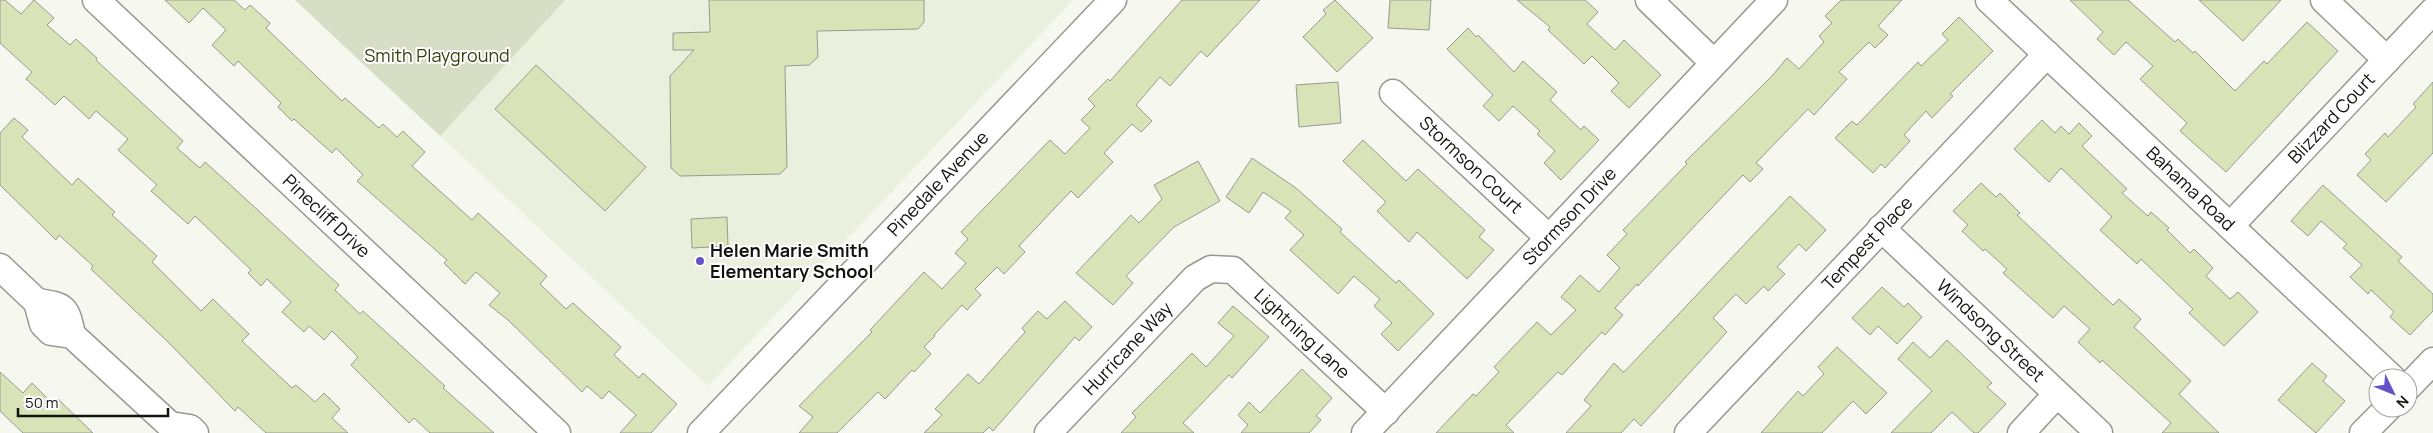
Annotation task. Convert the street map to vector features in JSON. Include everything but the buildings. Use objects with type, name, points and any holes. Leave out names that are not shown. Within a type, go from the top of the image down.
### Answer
[{"type":"street","name":"Pinecliff Drive","points":[[96,0],[557,433]]},
{"type":"street","name":"Pinedale Avenue","points":[[701,433],[1113,0]]},
{"type":"street","points":[[1649,0],[1714,63]]},
{"type":"street","name":"Stormson Drive","points":[[1365,433],[1774,0]]},
{"type":"street","name":"Bahama Road","points":[[1989,0],[2381,368]]},
{"type":"street","points":[[2324,0],[2387,60]]},
{"type":"street","name":"Blizzard Court","points":[[2230,226],[2433,11]]},
{"type":"street","name":"Tempest Place","points":[[1688,433],[2047,54]]},
{"type":"street","name":"Stormson Court","points":[[1393,93],[1549,238]]},
{"type":"street","name":"Windsong Street","points":[[1881,228],[2098,433]]},
{"type":"street","points":[[0,267],[37,302],[58,305],[67,314],[72,335],[171,429],[190,428],[195,433]]},
{"type":"street","name":"Lightning Lane","points":[[1211,269],[1233,270],[1386,412]]},
{"type":"street","name":"Hurricane Way","points":[[1048,433],[1194,278],[1211,269]]},
{"type":"street","points":[[2418,377],[2433,361]]},
{"type":"street","points":[[2021,433],[2058,394]]},
{"type":"street","points":[[2363,433],[2378,418]]},
{"type":"shaded area","name":"Helen Marie Smith Elementary School","points":[[295,0],[1073,0],[708,386]]},
{"type":"green space","name":"Smith Playground","points":[[295,0],[565,0],[440,136]]},
{"type":"place","name":"Helen Marie Smith Elementary School","points":[[700,261]]}]
